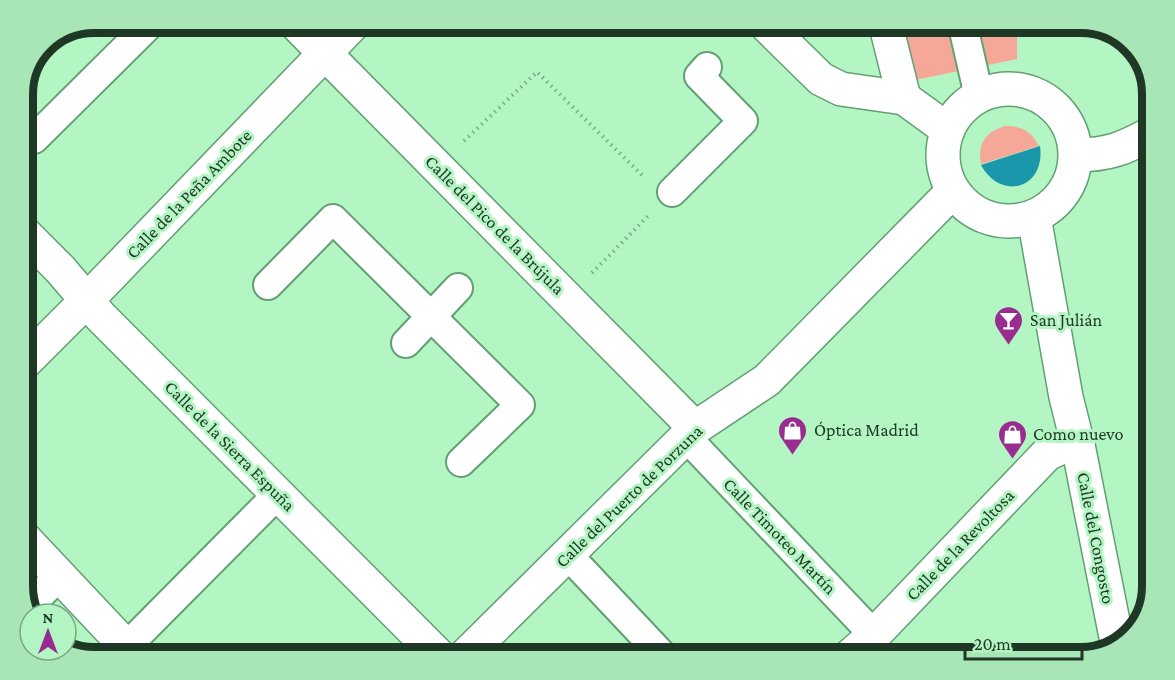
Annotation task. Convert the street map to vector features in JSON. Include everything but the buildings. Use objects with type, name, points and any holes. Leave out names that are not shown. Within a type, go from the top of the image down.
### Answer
[{"type":"street","points":[[34,139],[141,33]]},
{"type":"street","name":"Calle del Pico de la Brújula","points":[[305,33],[691,433]]},
{"type":"street","name":"Calle de la Peña Ambote","points":[[33,354],[343,33]]},
{"type":"street","points":[[774,33],[821,79],[842,89],[904,98],[948,130]]},
{"type":"street","points":[[888,33],[904,98]]},
{"type":"street","points":[[965,33],[979,96]]},
{"type":"street","points":[[661,187],[743,121],[699,76],[707,67]]},
{"type":"street","points":[[999,89],[1020,89],[1043,98],[1061,112],[1072,133],[1076,155],[1070,183],[1058,202],[1034,217],[1016,221],[993,219],[970,209],[953,191],[944,169],[943,152],[948,130],[958,112],[979,96],[999,89]]},
{"type":"street","points":[[1076,155],[1093,155],[1122,149],[1142,138]]},
{"type":"street","name":"Calle del Puerto de Porzuna","points":[[474,647],[691,433],[767,380],[953,191]]},
{"type":"street","name":"Calle del Congosto","points":[[1034,217],[1066,397],[1078,445],[1116,636]]},
{"type":"street","points":[[268,285],[333,219],[520,405],[461,462]]},
{"type":"street","name":"Calle de la Sierra Espuña","points":[[33,242],[60,269],[100,316],[430,647]]},
{"type":"street","points":[[406,343],[458,288]]},
{"type":"street","name":"Calle Timoteo Martín","points":[[691,433],[874,635]]},
{"type":"street","name":"Calle de la Revoltosa","points":[[860,647],[1047,454],[1060,447],[1078,445]]},
{"type":"street","points":[[136,647],[278,494]]},
{"type":"street","points":[[33,548],[126,647]]},
{"type":"street","points":[[567,554],[655,647]]},
{"type":"street","points":[[35,601],[59,576]]},
{"type":"path","points":[[456,148],[537,72],[661,187]]},
{"type":"path","points":[[587,278],[650,214]]},
{"type":"shaded area","points":[[902,33],[1017,33],[1017,59],[915,80]]},
{"type":"shaded area","points":[[1005,126],[1025,130],[1039,146],[981,164],[980,150],[984,139]]},
{"type":"water","points":[[1040,146],[1040,160],[1036,172],[1020,185],[999,184],[981,165]]},
{"type":"place","name":"San Julián","points":[[1009,346]]},
{"type":"place","name":"Óptica Madrid","points":[[793,456]]},
{"type":"place","name":"Como nuevo","points":[[1012,460]]}]
